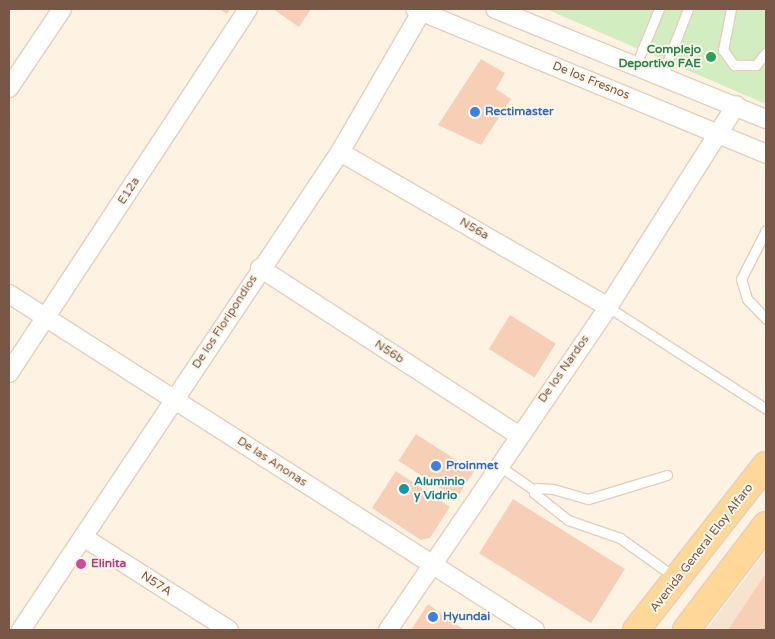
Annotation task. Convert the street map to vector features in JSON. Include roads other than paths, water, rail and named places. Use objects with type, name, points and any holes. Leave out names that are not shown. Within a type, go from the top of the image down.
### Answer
[{"type":"main road","name":"Avenida General Eloy Alfaro","points":[[636,630],[766,465]]},
{"type":"main road","points":[[686,630],[766,526]]},
{"type":"street","name":"E12a","points":[[9,373],[248,9]]},
{"type":"street","points":[[495,9],[736,105],[766,119]]},
{"type":"street","name":"De los Fresnos","points":[[420,10],[766,154]]},
{"type":"street","name":"De los Floripondios","points":[[21,630],[260,268],[340,152],[420,10]]},
{"type":"street","points":[[9,88],[56,11]]},
{"type":"street","name":"De los Nardos","points":[[388,630],[518,435],[608,307],[736,105]]},
{"type":"street","name":"N56a","points":[[340,152],[608,307]]},
{"type":"street","name":"N56b","points":[[260,268],[518,435]]},
{"type":"street","name":"De las Anonas","points":[[9,294],[535,630]]},
{"type":"street","name":"N57A","points":[[83,537],[229,630]]},
{"type":"lane","points":[[636,65],[658,9]]},
{"type":"lane","points":[[662,76],[688,9]]},
{"type":"lane","points":[[731,9],[723,50],[734,65],[756,65],[766,52]]},
{"type":"lane","points":[[766,230],[741,279],[747,298],[766,319]]},
{"type":"lane","points":[[608,307],[766,409]]},
{"type":"lane","points":[[498,465],[534,490],[549,508],[568,520],[620,538],[678,579]]},
{"type":"lane","points":[[534,490],[552,489],[588,498],[667,475]]},
{"type":"place","name":"Complejo Deportivo FAE","points":[[711,57]]},
{"type":"place","name":"Rectimaster","points":[[475,112]]},
{"type":"place","name":"Proinmet","points":[[436,466]]},
{"type":"place","name":"Aluminio y Vidrio","points":[[404,489]]},
{"type":"place","name":"Elinita","points":[[81,564]]},
{"type":"place","name":"Hyundai","points":[[433,617]]}]
